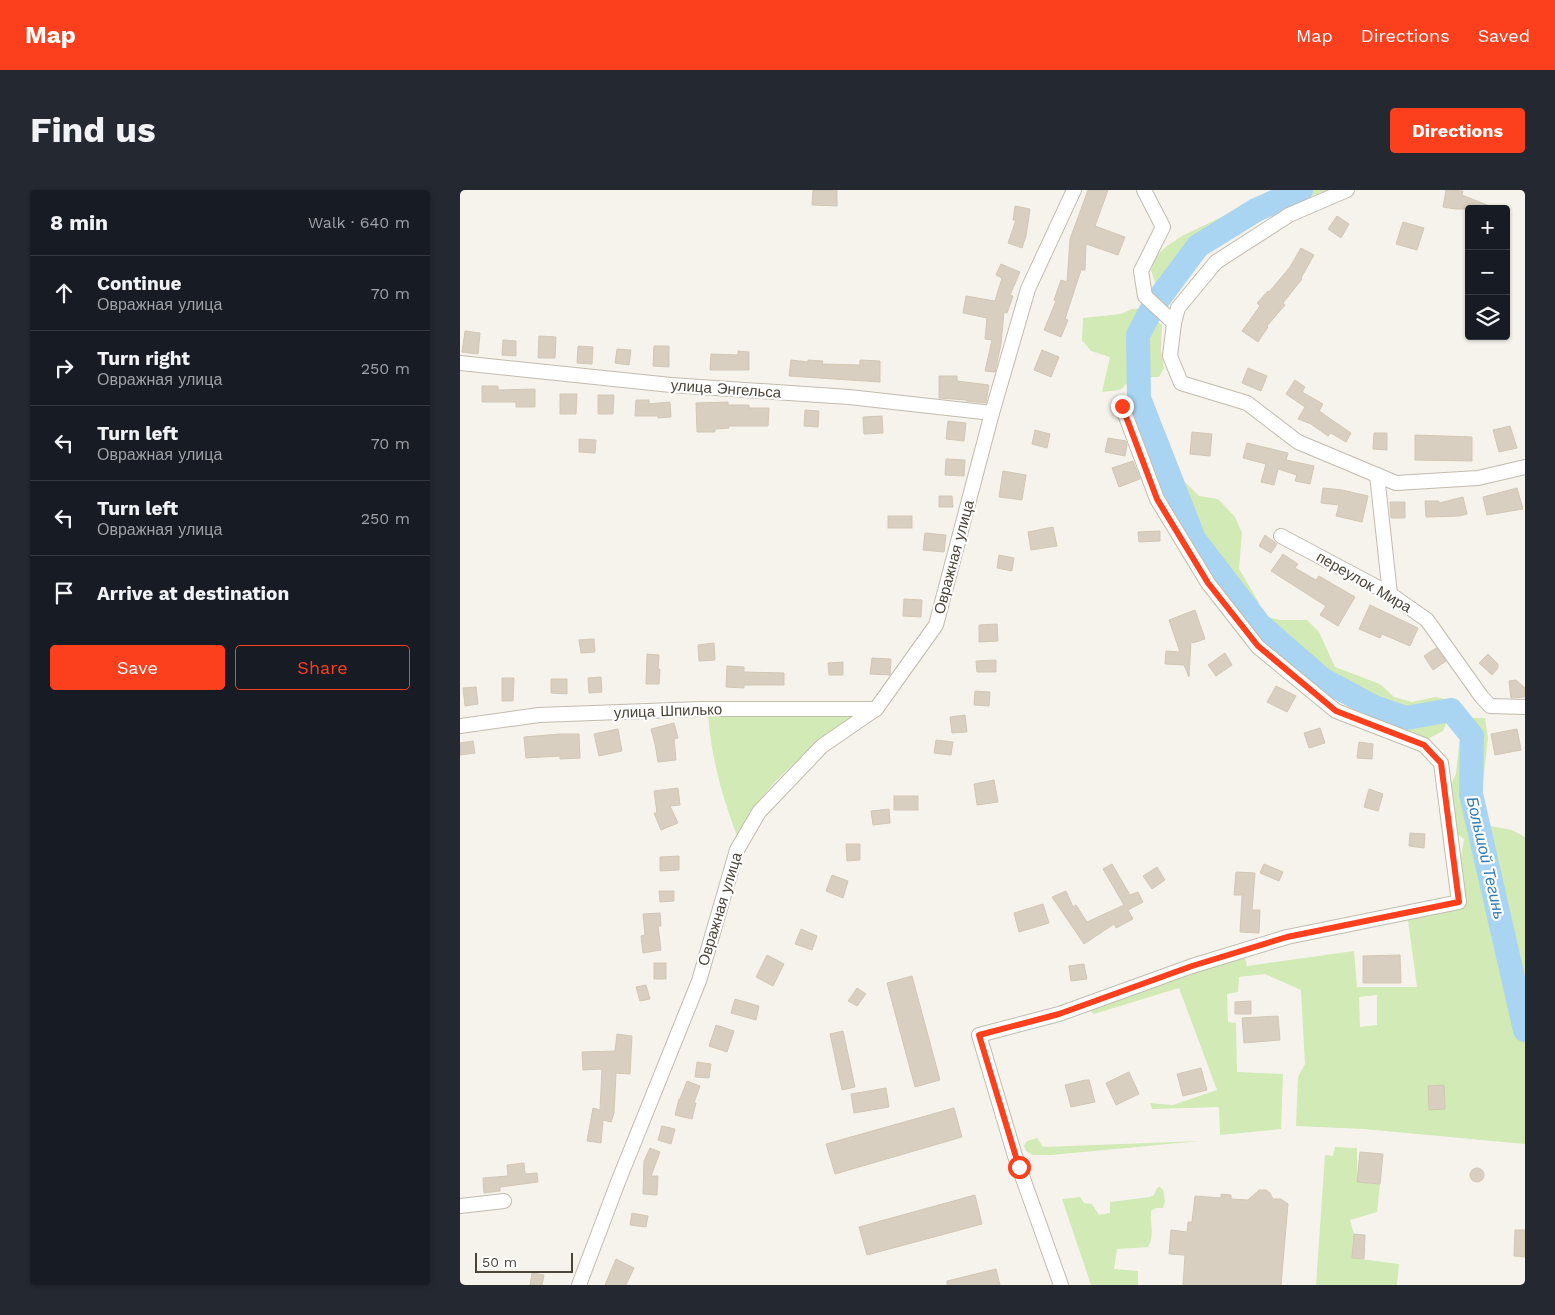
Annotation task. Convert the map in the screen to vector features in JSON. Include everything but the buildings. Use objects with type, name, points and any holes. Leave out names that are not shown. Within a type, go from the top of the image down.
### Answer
[{"type":"street","name":"Овражная улица","points":[[579,1285],[618,1182],[699,981],[737,850],[759,812],[822,746],[876,709],[936,625],[992,413],[1028,289],[1074,190]]},
{"type":"street","points":[[1144,190],[1163,227],[1141,271],[1145,296],[1174,323]]},
{"type":"street","points":[[1347,190],[1289,215],[1216,262],[1178,308],[1170,356],[1181,383],[1247,403],[1298,442],[1396,483],[1478,478],[1525,467]]},
{"type":"street","name":"улица Энгельса","points":[[460,363],[671,385],[849,397],[992,413]]},
{"type":"street","points":[[1061,1285],[1015,1156],[979,1035],[1059,1014],[1192,966],[1287,937],[1459,902],[1441,763],[1424,745],[1336,711],[1258,646],[1208,583],[1157,499],[1122,406]]},
{"type":"street","points":[[1377,475],[1390,594]]},
{"type":"street","name":"переулок Мира","points":[[1281,536],[1390,594],[1427,620],[1490,706],[1525,707]]},
{"type":"street","name":"улица Шпилько","points":[[460,726],[540,715],[701,709],[876,709]]},
{"type":"street","points":[[460,1206],[504,1201]]},
{"type":"green space","points":[[1274,190],[1327,190],[1299,201],[1275,215],[1255,221],[1231,235],[1199,258],[1183,279],[1157,289],[1151,270],[1155,257],[1167,246],[1182,236]]},
{"type":"green space","points":[[1144,308],[1162,325],[1161,350],[1164,368],[1159,377],[1149,377],[1144,367],[1120,390],[1102,392],[1110,357],[1091,351],[1082,340],[1083,318],[1121,314],[1132,309]]},
{"type":"green space","points":[[1139,405],[1145,423],[1162,425],[1184,481],[1199,496],[1218,499],[1235,517],[1242,533],[1239,569],[1258,601],[1261,612],[1240,610],[1231,603],[1204,567],[1158,493],[1129,408]]},
{"type":"green space","points":[[1267,617],[1281,620],[1307,620],[1319,632],[1335,667],[1380,684],[1394,697],[1412,702],[1435,697],[1455,701],[1443,731],[1424,741],[1385,728],[1344,697],[1331,700],[1312,682],[1263,646],[1261,634]]},
{"type":"green space","points":[[708,714],[854,716],[814,747],[776,781],[752,810],[737,836],[718,776]]},
{"type":"green space","points":[[1467,718],[1485,718],[1488,738],[1482,792],[1490,826],[1512,830],[1525,837],[1525,1144],[1363,1129],[1296,1126],[1298,1077],[1305,1064],[1301,990],[1265,974],[1239,977],[1238,992],[1227,994],[1228,1022],[1236,1023],[1237,1072],[1283,1074],[1281,1129],[1220,1135],[1219,1107],[1152,1109],[1150,1103],[1173,1105],[1217,1090],[1179,988],[1094,1014],[1087,1007],[1244,954],[1247,966],[1354,951],[1357,987],[1417,987],[1407,913],[1459,902],[1460,862],[1464,839],[1450,829],[1445,796],[1456,774],[1460,736]],"holes":[[[1377,995],[1377,1025],[1360,1027],[1359,997]]]},
{"type":"green space","points":[[1037,1138],[1043,1147],[1201,1141],[1033,1155],[1026,1151],[1024,1146],[1027,1141]]},
{"type":"green space","points":[[1335,1147],[1357,1148],[1357,1182],[1380,1184],[1377,1212],[1350,1220],[1354,1234],[1352,1258],[1399,1264],[1397,1285],[1316,1285],[1325,1155],[1333,1156]]},
{"type":"green space","points":[[1160,1187],[1163,1190],[1165,1201],[1163,1208],[1156,1208],[1151,1211],[1152,1234],[1148,1247],[1117,1249],[1114,1269],[1138,1271],[1138,1285],[1091,1285],[1062,1199],[1080,1197],[1084,1203],[1092,1204],[1099,1215],[1110,1213],[1110,1202],[1150,1197]]},
{"type":"waterway","name":"Большой Тегинь","points":[[1301,190],[1256,210],[1198,246],[1154,305],[1138,335],[1139,398],[1194,539],[1260,625],[1322,679],[1374,707],[1406,718],[1451,710],[1472,736],[1471,794],[1525,1030]]},
{"type":"route","points":[[1019,1167],[979,1035],[1059,1014],[1192,966],[1287,937],[1459,902],[1441,763],[1424,745],[1336,711],[1258,646],[1208,583],[1157,499],[1122,406]]}]
